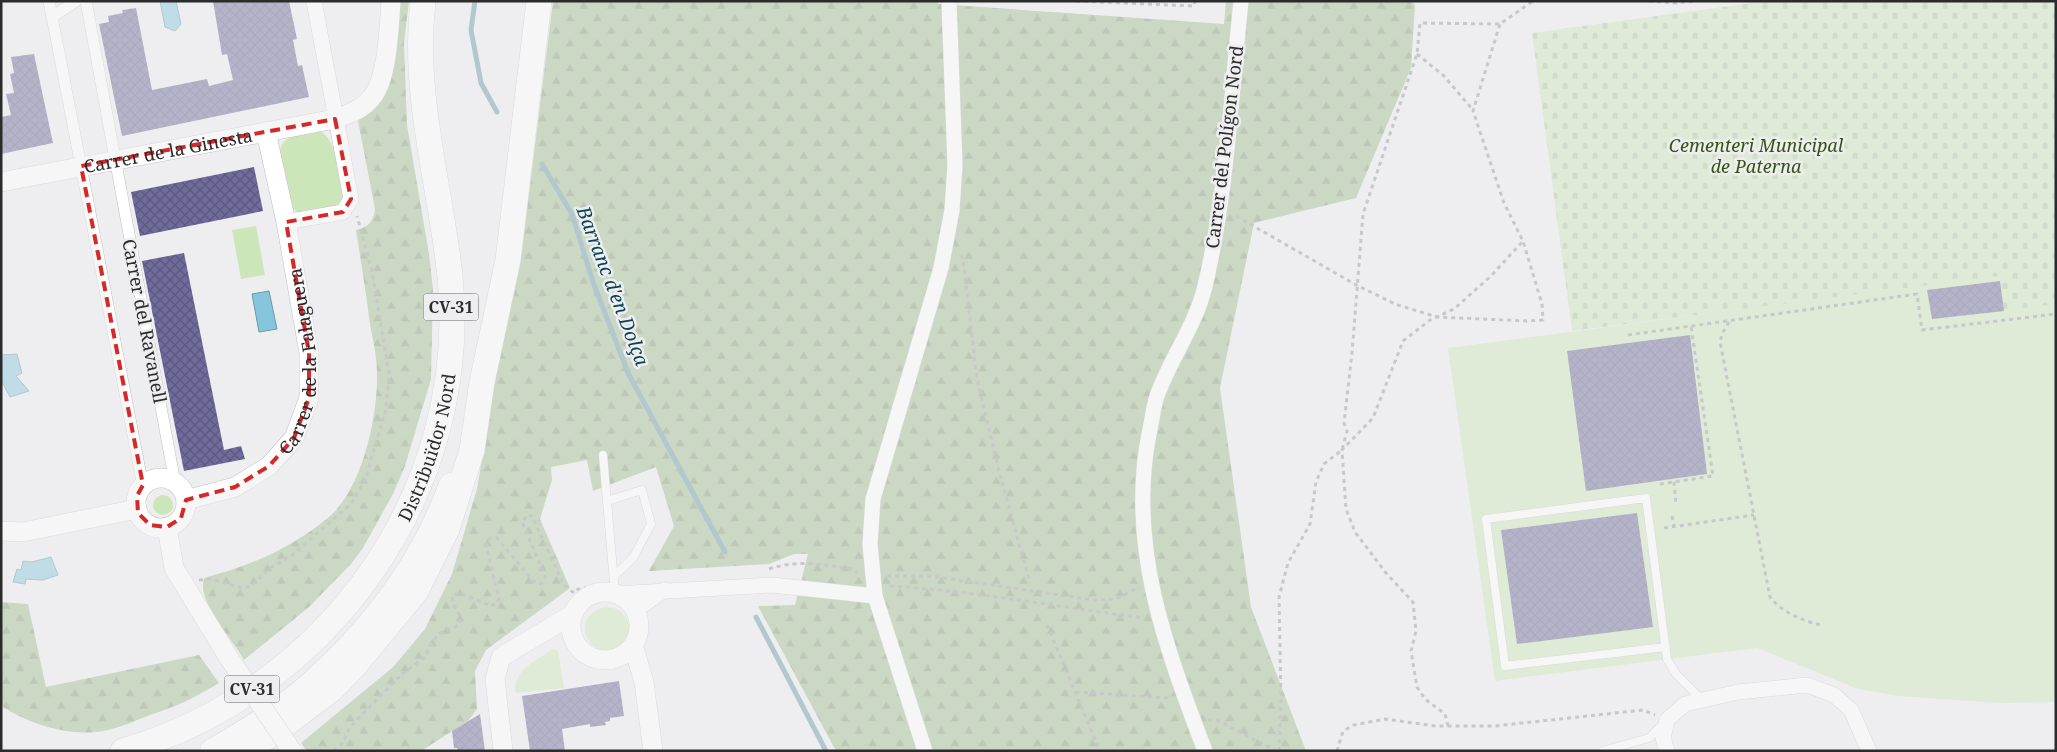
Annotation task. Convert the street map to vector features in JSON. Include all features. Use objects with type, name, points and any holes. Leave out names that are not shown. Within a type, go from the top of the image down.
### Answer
[{"type":"highway","name":"Distribuïdor Nord","points":[[122,751],[165,737],[219,710],[278,673],[358,593],[386,552],[410,508],[429,461],[443,413],[452,343],[450,276],[424,112],[423,1]]},
{"type":"highway","name":"Distribuïdor Nord","points":[[482,382],[508,260],[539,1]]},
{"type":"highway","points":[[245,751],[272,734],[332,689],[355,665],[416,591],[447,530],[461,490],[472,450],[482,382]]},
{"type":"main road","name":"Distribuïdor Nord","points":[[212,751],[259,723],[306,687],[365,629],[396,590],[429,535],[451,486],[482,382]]},
{"type":"street","name":"Carrer del Ravanell","points":[[49,1],[143,486]]},
{"type":"street","points":[[52,17],[76,1]]},
{"type":"street","name":"Carrer del Ravanell","points":[[86,1],[175,483]]},
{"type":"street","points":[[286,222],[343,212],[351,199],[314,1]]},
{"type":"street","name":"Carrer de la Ginesta","points":[[1,182],[335,119],[356,111],[373,96],[385,63],[391,1]]},
{"type":"street","points":[[925,751],[874,586],[870,544],[872,499],[942,268],[952,210],[955,165],[949,1]]},
{"type":"street","name":"Carrer del Polígon Nord","points":[[1204,751],[1158,619],[1143,531],[1144,459],[1156,397],[1187,332],[1205,288],[1219,217],[1241,1]]},
{"type":"street","name":"Carrer de la Falaguera","points":[[186,500],[235,487],[269,466],[294,438],[309,398],[309,353],[286,222],[266,132]]},
{"type":"street","points":[[163,478],[175,483],[184,493],[186,500],[181,518],[167,528],[150,525],[143,520],[137,509],[137,496],[143,486],[155,479],[163,478]]},
{"type":"street","points":[[1,531],[23,532],[137,509]]},
{"type":"street","points":[[167,528],[174,568],[185,588],[229,658],[292,751]]},
{"type":"street","points":[[503,751],[495,679],[501,658],[573,614],[586,598],[615,585],[664,590],[772,585],[874,586]]},
{"type":"street","points":[[573,614],[572,636],[585,653],[605,660],[616,658],[633,645],[639,629],[635,612],[615,585]]},
{"type":"street","points":[[635,612],[664,590]]},
{"type":"street","points":[[633,645],[644,682],[653,751]]},
{"type":"street","points":[[1667,751],[1663,738],[1667,720],[1685,704],[1738,692],[1807,685],[1834,695],[1852,710],[1869,751]]},
{"type":"lane","points":[[603,454],[615,585]]},
{"type":"lane","points":[[607,501],[642,490],[651,524],[634,558],[615,585]]},
{"type":"lane","points":[[1666,647],[1505,666],[1486,519],[1646,498],[1666,647],[1667,659],[1676,674],[1702,700]]},
{"type":"lane","points":[[1602,751],[1649,738],[1667,720]]},
{"type":"path","points":[[1076,1],[1194,6],[1195,1]]},
{"type":"path","points":[[1448,726],[1445,714],[1425,699],[1417,687],[1411,651],[1416,631],[1413,602],[1386,573],[1355,532],[1346,509],[1342,450],[1347,431],[1344,423],[1364,214],[1418,54],[1420,23],[1500,24],[1533,1]]},
{"type":"path","points":[[1649,1],[1676,3],[1696,1]]},
{"type":"path","points":[[1474,111],[1500,24]]},
{"type":"path","points":[[1236,216],[1358,286],[1394,304],[1437,317],[1543,320],[1542,304],[1523,241],[1504,203],[1474,111],[1443,75],[1418,54]]},
{"type":"path","points":[[185,588],[198,580],[211,579],[242,588],[251,586],[269,569],[292,555],[351,504],[365,480],[386,409],[389,374],[372,271],[360,222],[351,199]]},
{"type":"path","points":[[947,239],[962,259],[977,379],[1000,475],[1030,583]]},
{"type":"path","points":[[1193,720],[1219,721],[1278,751],[1281,702],[1280,596],[1288,563],[1310,524],[1316,482],[1324,464],[1342,450],[1373,418],[1403,341],[1437,317],[1454,309],[1491,276],[1523,241]]},
{"type":"path","points":[[1628,335],[1917,294],[1922,330],[2056,314]]},
{"type":"path","points":[[1730,321],[1722,334],[1720,342],[1770,597],[1776,605],[1790,614],[1821,625]]},
{"type":"path","points":[[1660,484],[1713,476],[1691,326]]},
{"type":"path","points":[[1674,482],[1676,505]]},
{"type":"path","points":[[334,751],[343,743],[349,728],[402,674],[424,658],[438,634],[459,625],[461,617],[452,602],[454,595],[460,593],[491,606],[497,603],[499,599],[486,545],[490,538],[497,538],[533,581],[541,584],[545,578],[544,574],[522,522],[528,515],[532,516],[564,585],[574,593]]},
{"type":"path","points":[[1664,528],[1754,515]]},
{"type":"path","points":[[1672,516],[1674,526]]},
{"type":"path","points":[[874,586],[931,576],[1094,600],[1116,599],[1136,590],[1151,577]]},
{"type":"path","points":[[874,586],[952,590],[1012,601],[1158,619]]},
{"type":"path","points":[[1048,626],[1100,751]]},
{"type":"path","points":[[1076,692],[1132,698],[1185,698]]},
{"type":"path","points":[[1337,751],[1342,731],[1354,725],[1385,719],[1448,726],[1495,726],[1643,710],[1667,720]]},
{"type":"highlighted area","points":[[335,119],[351,199],[343,212],[286,222],[309,353],[309,398],[294,438],[269,466],[235,487],[186,500],[181,518],[167,527],[150,525],[138,513],[137,496],[143,485],[81,166]]},
{"type":"green space","points":[[397,1],[409,1],[404,43],[407,125],[429,254],[433,289],[431,379],[405,466],[393,494],[363,548],[351,564],[309,607],[244,660],[210,609],[203,588],[204,578],[270,555],[300,538],[329,517],[341,504],[351,488],[366,450],[371,429],[377,390],[377,367],[356,230],[370,223],[375,209],[358,121],[373,107]]},
{"type":"green space","points":[[553,1],[938,1],[938,4],[1224,24],[1226,1],[1412,1],[1415,6],[1411,68],[1356,198],[1254,223],[1220,388],[1251,607],[1306,751],[836,751],[758,606],[795,605],[808,554],[794,554],[769,564],[649,571],[674,526],[656,467],[593,491],[587,460],[551,467],[552,480],[540,519],[570,588],[486,650],[475,671],[477,709],[468,721],[421,751],[307,751],[301,743],[393,667],[425,629],[452,574],[477,489],[498,363],[522,250]]},
{"type":"green space","name":"Cementeri Municipal de Paterna","points":[[1766,1],[2056,1],[2056,304],[2004,311],[1999,276],[1572,331],[1532,33]]},
{"type":"green space","points":[[319,131],[330,141],[334,150],[340,171],[342,198],[339,205],[298,213],[291,207],[280,150],[282,144],[290,137]]},
{"type":"green space","points":[[256,226],[265,275],[241,279],[232,230]]},
{"type":"green space","points":[[1999,275],[2004,310],[2056,304],[2056,702],[1999,703],[1898,696],[1858,689],[1757,648],[1495,681],[1448,348]]},
{"type":"green space","points":[[163,495],[170,498],[173,505],[170,512],[163,515],[156,512],[153,505],[156,498]]},
{"type":"green space","points":[[1,602],[28,604],[46,687],[199,655],[219,683],[177,705],[109,730],[76,732],[50,728],[24,718],[1,706]]},
{"type":"green space","points":[[603,607],[611,607],[623,613],[629,629],[623,645],[611,651],[603,651],[591,645],[585,633],[585,625],[591,613]]},
{"type":"green space","points":[[553,649],[558,650],[564,688],[516,693],[515,685],[521,672]]},
{"type":"water","points":[[160,1],[176,1],[181,24],[175,31],[165,27]]},
{"type":"water","points":[[269,291],[277,329],[259,332],[252,294]]},
{"type":"water","points":[[17,354],[22,373],[16,376],[29,391],[10,397],[1,380],[1,355]]},
{"type":"water","points":[[51,557],[58,575],[43,580],[26,579],[25,584],[13,582],[17,569],[21,570],[23,561],[32,562]]},
{"type":"building","points":[[213,1],[289,1],[297,39],[293,40],[298,66],[302,65],[309,97],[122,136],[99,24],[109,22],[108,16],[123,13],[122,10],[136,8],[152,90],[207,79],[209,86],[233,80],[227,54],[222,55]]},
{"type":"building","points":[[34,54],[53,143],[1,154],[1,117],[11,115],[6,94],[14,93],[10,74],[14,73],[11,57]]},
{"type":"building","points":[[254,167],[263,211],[140,236],[131,192]]},
{"type":"building","points":[[184,253],[224,450],[241,446],[245,459],[184,471],[142,261]]},
{"type":"building","points":[[2000,281],[2004,311],[1932,319],[1927,290]]},
{"type":"building","points":[[1690,335],[1707,474],[1586,491],[1567,351]]},
{"type":"building","points":[[1637,513],[1653,627],[1517,644],[1501,530]]},
{"type":"building","points":[[619,681],[624,716],[610,718],[610,721],[605,722],[606,725],[590,727],[590,724],[562,729],[565,751],[530,751],[522,696]]},
{"type":"building","points":[[480,714],[485,751],[458,751],[457,748],[454,748],[452,731]]},
{"type":"waterway","name":"Barranc d'en Dolça","points":[[475,1],[471,30],[481,83],[497,112]]},
{"type":"waterway","name":"Barranc d'en Dolça","points":[[542,164],[572,214],[593,282],[629,375],[725,552]]},
{"type":"waterway","name":"Barranc d'en Dolça","points":[[756,617],[826,751]]}]
